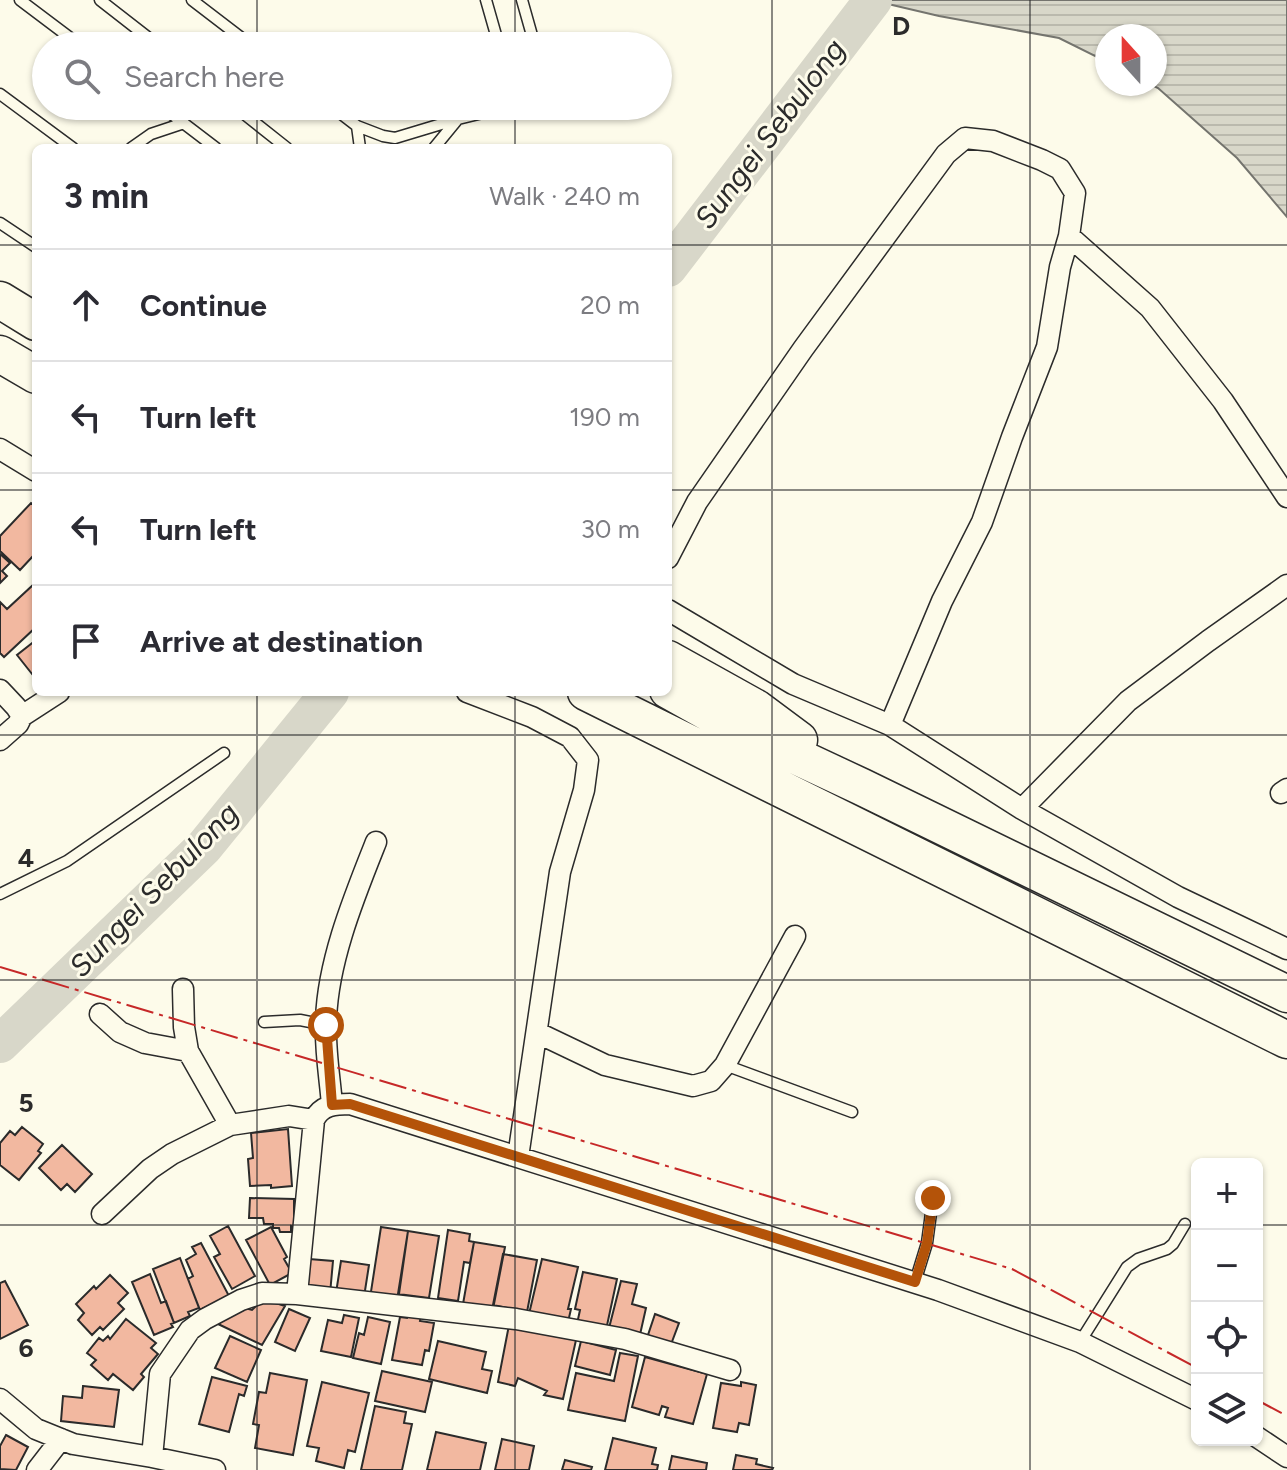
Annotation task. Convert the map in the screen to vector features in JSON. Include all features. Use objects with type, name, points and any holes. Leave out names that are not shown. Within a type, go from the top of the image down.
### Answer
[{"type":"highway","points":[[0,300],[32,320]]},
{"type":"highway","points":[[0,354],[32,373]]},
{"type":"highway","points":[[672,661],[756,708],[862,787]]},
{"type":"highway","points":[[672,692],[736,728],[1287,994]]},
{"type":"highway","points":[[594,696],[1284,1038]]},
{"type":"street","points":[[672,550],[697,502],[803,349],[946,154],[965,138],[993,141],[1060,169],[1075,193],[1047,347],[982,522],[942,601],[890,725]]},
{"type":"street","points":[[1069,236],[1150,308],[1223,401],[1287,497]]},
{"type":"street","points":[[0,449],[32,469]]},
{"type":"street","points":[[1022,809],[1128,701],[1287,585]]},
{"type":"street","points":[[672,612],[793,684],[890,725],[1022,809],[1178,897],[1287,949]]},
{"type":"street","points":[[0,690],[22,716]]},
{"type":"street","points":[[0,740],[18,724],[22,716],[53,696]]},
{"type":"street","points":[[477,696],[532,717],[570,737],[588,760],[584,790],[560,872],[518,1157]]},
{"type":"street","points":[[332,1105],[326,1025],[330,986],[349,911],[376,842]]},
{"type":"street","points":[[538,1033],[605,1065],[693,1086],[711,1081],[725,1065],[795,936]]},
{"type":"street","points":[[183,989],[188,1051],[230,1125]]},
{"type":"street","points":[[100,1014],[120,1032],[145,1043],[188,1051]]},
{"type":"street","points":[[297,1294],[314,1120],[321,1110],[332,1105],[350,1104],[1017,1317],[1080,1342],[1191,1397]]},
{"type":"street","points":[[102,1214],[150,1169],[172,1154],[230,1125],[289,1116],[314,1120]]},
{"type":"street","points":[[152,1457],[160,1374],[190,1330],[241,1300],[262,1293],[297,1294],[516,1319],[625,1339],[730,1370]]},
{"type":"street","points":[[0,1399],[36,1429],[73,1444],[215,1470]]},
{"type":"street","points":[[37,1470],[61,1439]]},
{"type":"street","points":[[1263,1441],[1287,1457]]},
{"type":"lane","points":[[20,0],[62,32]]},
{"type":"lane","points":[[100,0],[141,32]]},
{"type":"lane","points":[[192,0],[234,32]]},
{"type":"lane","points":[[486,0],[495,32]]},
{"type":"lane","points":[[522,0],[531,32]]},
{"type":"lane","points":[[0,94],[32,118]]},
{"type":"lane","points":[[35,120],[68,144]]},
{"type":"lane","points":[[180,120],[211,144]]},
{"type":"lane","points":[[252,120],[282,144]]},
{"type":"lane","points":[[349,120],[357,126],[395,138],[455,120]]},
{"type":"lane","points":[[437,144],[457,120]]},
{"type":"lane","points":[[137,144],[151,134],[184,123]]},
{"type":"lane","points":[[357,126],[359,144]]},
{"type":"lane","points":[[0,223],[32,244]]},
{"type":"lane","points":[[0,894],[67,861],[224,753]]},
{"type":"lane","points":[[264,1022],[300,1020],[326,1025]]},
{"type":"lane","points":[[725,1065],[852,1112]]},
{"type":"lane","points":[[915,1282],[927,1243],[933,1198]]},
{"type":"lane","points":[[1080,1342],[1127,1267],[1138,1259],[1167,1249],[1185,1224]]},
{"type":"shaded area","points":[[871,0],[1287,0],[1287,217],[1237,158],[1167,96],[1167,24],[1095,24],[1095,56],[1059,38]]},
{"type":"building","points":[[32,504],[32,557],[20,570],[0,551],[0,536]]},
{"type":"building","points":[[0,554],[10,563],[2,571],[7,576],[0,583]]},
{"type":"building","points":[[32,586],[32,631],[4,657],[0,653],[0,602],[7,609]]},
{"type":"building","points":[[32,643],[32,674],[17,655]]},
{"type":"building","points":[[22,1127],[43,1144],[38,1151],[41,1153],[19,1180],[0,1165],[0,1143],[10,1131],[15,1135]]},
{"type":"building","points":[[288,1129],[292,1186],[250,1186],[248,1159],[253,1158],[251,1133]]},
{"type":"building","points":[[62,1145],[92,1174],[75,1192],[67,1184],[61,1190],[39,1168]]},
{"type":"building","points":[[250,1198],[294,1199],[294,1227],[291,1226],[291,1232],[280,1232],[279,1228],[273,1228],[273,1224],[264,1224],[263,1218],[249,1218]]},
{"type":"building","points":[[228,1226],[255,1276],[232,1289],[214,1257],[220,1254],[210,1236]]},
{"type":"building","points":[[271,1227],[292,1273],[270,1285],[246,1240]]},
{"type":"building","points":[[381,1227],[408,1231],[398,1301],[370,1298]]},
{"type":"building","points":[[448,1230],[470,1234],[469,1241],[474,1242],[470,1263],[464,1262],[458,1301],[438,1298]]},
{"type":"building","points":[[408,1231],[439,1236],[429,1298],[398,1294]]},
{"type":"building","points":[[474,1242],[505,1247],[493,1309],[463,1304]]},
{"type":"building","points":[[201,1243],[229,1296],[200,1310],[188,1279],[193,1276],[186,1260],[196,1254],[192,1247]]},
{"type":"building","points":[[503,1254],[537,1260],[527,1312],[493,1305]]},
{"type":"building","points":[[180,1258],[199,1308],[174,1323],[153,1269]]},
{"type":"building","points":[[309,1259],[333,1261],[330,1294],[306,1291]]},
{"type":"building","points":[[542,1259],[578,1267],[568,1322],[529,1314]]},
{"type":"building","points":[[341,1261],[369,1265],[364,1297],[336,1293]]},
{"type":"building","points":[[583,1272],[617,1279],[606,1330],[577,1324],[580,1310],[575,1309]]},
{"type":"building","points":[[150,1274],[161,1303],[166,1301],[174,1323],[171,1324],[173,1327],[154,1335],[132,1282]]},
{"type":"building","points":[[110,1275],[128,1293],[118,1303],[124,1309],[103,1330],[100,1327],[92,1335],[78,1320],[84,1313],[76,1304]]},
{"type":"building","points":[[5,1281],[28,1325],[0,1339],[0,1283]]},
{"type":"building","points":[[621,1281],[637,1284],[632,1304],[646,1308],[639,1339],[608,1332]]},
{"type":"building","points":[[263,1299],[285,1306],[262,1345],[216,1323],[241,1307],[252,1310]]},
{"type":"building","points":[[289,1309],[310,1318],[295,1351],[275,1342]]},
{"type":"building","points":[[408,1314],[421,1316],[420,1321],[434,1323],[429,1351],[425,1350],[422,1365],[392,1360],[400,1317],[407,1318]]},
{"type":"building","points":[[655,1314],[679,1323],[670,1347],[647,1338]]},
{"type":"building","points":[[344,1315],[359,1318],[351,1357],[321,1351],[328,1320],[342,1323]]},
{"type":"building","points":[[368,1317],[390,1322],[381,1364],[353,1358],[359,1333],[364,1335]]},
{"type":"building","points":[[126,1319],[156,1343],[151,1348],[158,1354],[141,1374],[144,1377],[133,1390],[113,1374],[108,1380],[91,1365],[96,1360],[87,1353],[99,1338],[103,1341],[108,1336],[110,1339]]},
{"type":"building","points":[[509,1325],[576,1340],[563,1399],[544,1395],[547,1391],[518,1378],[515,1386],[498,1382]]},
{"type":"building","points":[[230,1336],[261,1350],[247,1382],[215,1368]]},
{"type":"building","points":[[438,1341],[486,1352],[482,1369],[492,1371],[487,1393],[429,1379]]},
{"type":"building","points":[[581,1341],[616,1350],[610,1375],[575,1366]]},
{"type":"building","points":[[620,1353],[638,1356],[625,1421],[568,1410],[576,1373],[614,1381]]},
{"type":"building","points":[[645,1357],[707,1374],[693,1424],[665,1417],[668,1408],[662,1406],[659,1415],[632,1407]]},
{"type":"building","points":[[382,1371],[432,1382],[425,1412],[375,1401]]},
{"type":"building","points":[[270,1373],[307,1380],[293,1455],[255,1448],[259,1425],[253,1424],[259,1392],[266,1393]]},
{"type":"building","points":[[212,1377],[247,1386],[244,1396],[239,1394],[229,1432],[199,1424]]},
{"type":"building","points":[[322,1382],[369,1393],[355,1452],[348,1450],[344,1468],[316,1461],[319,1448],[307,1446]]},
{"type":"building","points":[[741,1382],[756,1385],[749,1425],[739,1423],[737,1432],[713,1428],[721,1383],[741,1386]]},
{"type":"building","points":[[83,1386],[119,1390],[114,1427],[61,1421],[63,1396],[82,1398]]},
{"type":"building","points":[[375,1406],[406,1412],[404,1423],[412,1424],[402,1470],[361,1470]]},
{"type":"building","points":[[436,1432],[486,1443],[480,1470],[427,1470]]},
{"type":"building","points":[[6,1435],[28,1447],[16,1470],[0,1469],[0,1446]]},
{"type":"building","points":[[613,1438],[656,1448],[652,1464],[658,1465],[657,1470],[605,1470]]},
{"type":"building","points":[[502,1439],[534,1446],[529,1470],[495,1470]]},
{"type":"building","points":[[736,1455],[757,1459],[756,1464],[773,1468],[733,1470]]},
{"type":"building","points":[[672,1456],[707,1463],[706,1470],[669,1470]]},
{"type":"building","points":[[565,1460],[592,1467],[591,1470],[562,1470]]},
{"type":"waterway","name":"Sungei Sebulong","points":[[672,263],[873,0]]},
{"type":"waterway","name":"Sungei Sebulong","points":[[0,1044],[204,847],[327,696]]},
{"type":"power","points":[[0,967],[1012,1269],[1191,1365]]},
{"type":"power","points":[[1263,1403],[1287,1416]]},
{"type":"route","points":[[326,1025],[332,1105],[350,1104],[915,1282],[927,1243],[933,1198]]}]
